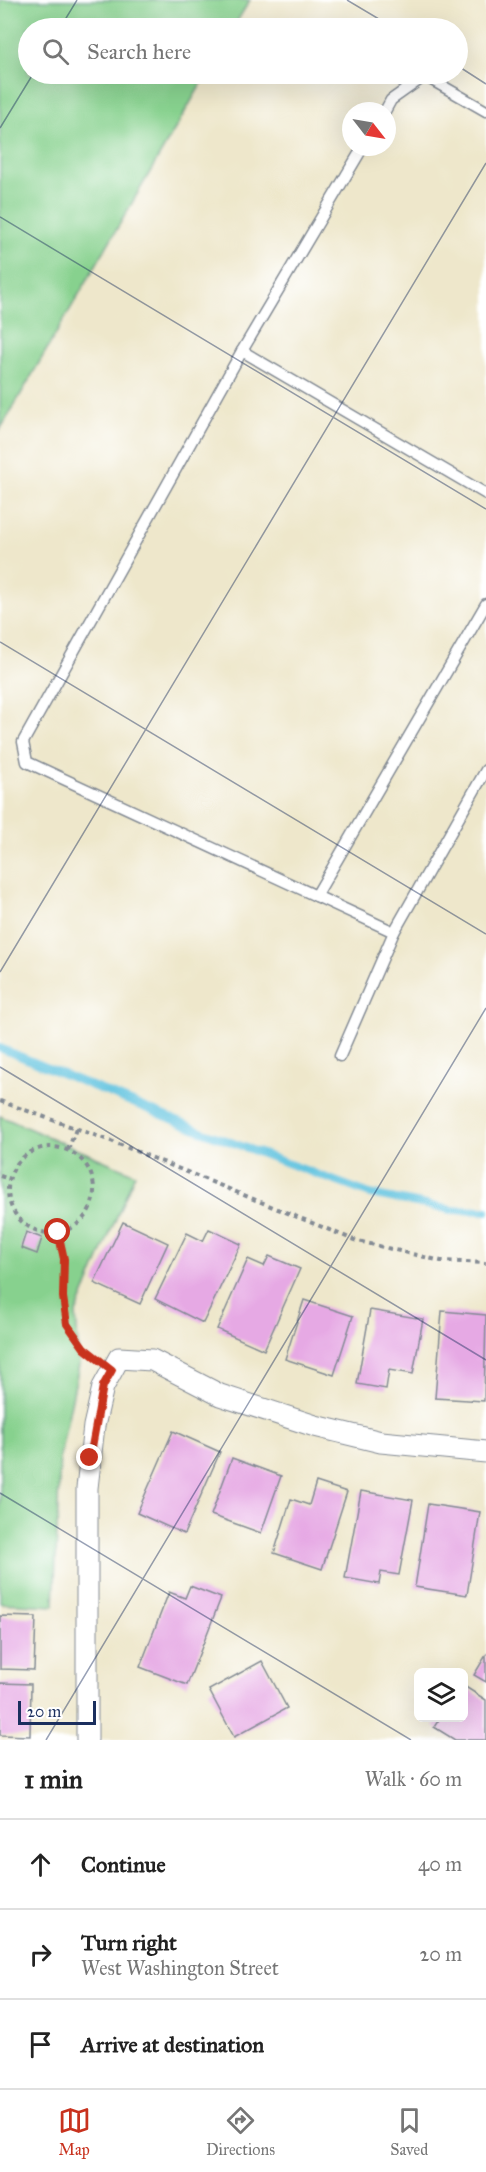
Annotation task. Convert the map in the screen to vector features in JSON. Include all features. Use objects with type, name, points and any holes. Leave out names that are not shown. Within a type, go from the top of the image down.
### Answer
[{"type":"street","points":[[87,1740],[87,1488],[94,1426],[103,1386],[116,1364],[152,1360],[220,1395],[315,1426],[381,1443],[486,1452]]},
{"type":"lane","points":[[390,102],[414,84]]},
{"type":"lane","points":[[439,84],[486,111]]},
{"type":"lane","points":[[358,156],[242,351],[23,742],[27,762],[394,932]]},
{"type":"lane","points":[[242,351],[486,494]]},
{"type":"lane","points":[[315,896],[486,604]]},
{"type":"lane","points":[[340,1056],[394,932],[486,770]]},
{"type":"path","points":[[0,1101],[354,1240],[441,1261],[486,1263]]},
{"type":"path","points":[[67,1150],[76,1129]]},
{"type":"path","points":[[48,1147],[67,1150],[85,1162],[91,1174],[94,1187],[93,1201],[87,1214],[78,1224],[66,1231],[40,1232],[27,1227],[17,1218],[9,1199],[9,1179],[19,1162],[36,1150],[48,1147]]},
{"type":"path","points":[[0,1176],[9,1179]]},
{"type":"path","points":[[58,1232],[64,1259],[63,1297],[67,1324],[84,1348],[116,1364]]},
{"type":"green space","points":[[0,0],[250,0],[239,18],[18,18],[18,84],[201,84],[0,430]]},
{"type":"green space","points":[[0,1116],[135,1174],[76,1313],[79,1365],[60,1456],[54,1606],[0,1603]]},
{"type":"building","points":[[123,1222],[168,1243],[140,1304],[94,1283]]},
{"type":"building","points":[[209,1229],[241,1244],[203,1323],[155,1299],[187,1233],[203,1241]]},
{"type":"building","points":[[26,1232],[42,1238],[37,1254],[21,1248]]},
{"type":"building","points":[[269,1256],[300,1269],[264,1350],[217,1329],[248,1259],[264,1266]]},
{"type":"building","points":[[304,1300],[353,1316],[334,1375],[285,1359]]},
{"type":"building","points":[[370,1310],[423,1319],[413,1374],[389,1370],[386,1389],[357,1384]]},
{"type":"building","points":[[442,1311],[486,1315],[484,1401],[435,1398]]},
{"type":"building","points":[[173,1431],[220,1452],[184,1534],[137,1513]]},
{"type":"building","points":[[232,1458],[281,1476],[261,1533],[211,1515]]},
{"type":"building","points":[[316,1482],[347,1492],[322,1569],[274,1553],[291,1499],[309,1505]]},
{"type":"building","points":[[361,1491],[413,1500],[399,1575],[381,1572],[379,1584],[345,1578]]},
{"type":"building","points":[[428,1504],[480,1512],[467,1595],[415,1587]]},
{"type":"building","points":[[190,1586],[221,1598],[187,1685],[140,1667],[169,1592],[185,1598]]},
{"type":"building","points":[[0,1616],[36,1617],[34,1670],[0,1669]]},
{"type":"building","points":[[486,1655],[486,1682],[474,1675]]},
{"type":"building","points":[[262,1661],[287,1708],[234,1737],[209,1690]]},
{"type":"building","points":[[0,1683],[31,1684],[30,1736],[0,1735]]},
{"type":"building","points":[[468,1689],[486,1700],[486,1740],[455,1740],[434,1727],[437,1722],[468,1722]]},
{"type":"waterway","points":[[0,1048],[201,1131],[370,1194],[452,1210],[486,1211]]},
{"type":"route","points":[[58,1232],[64,1259],[63,1297],[67,1324],[84,1348],[112,1370],[103,1386],[90,1458]]}]
